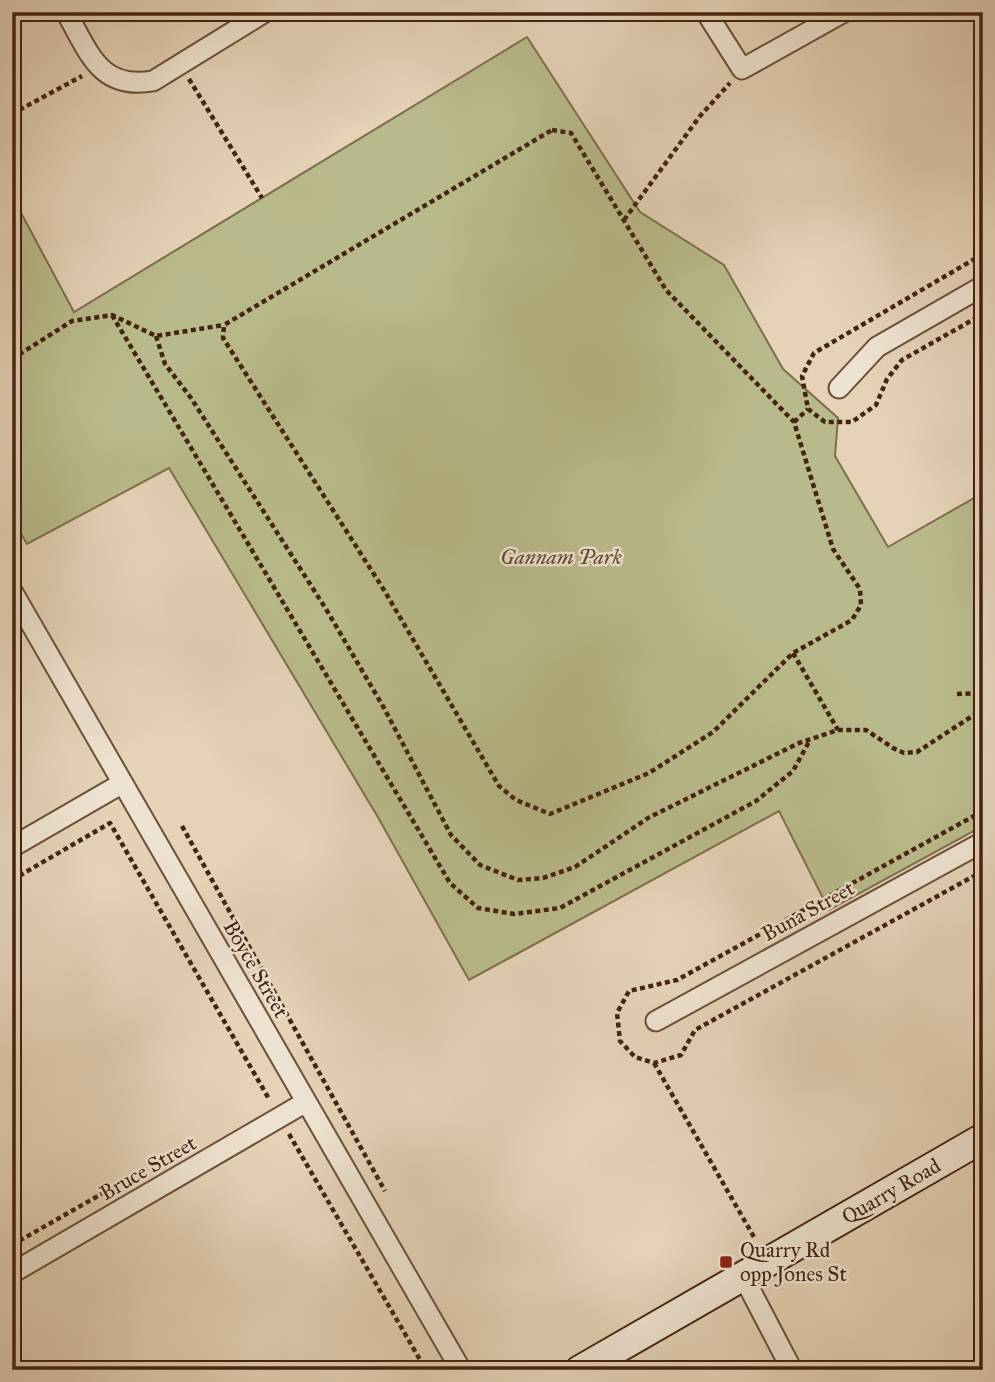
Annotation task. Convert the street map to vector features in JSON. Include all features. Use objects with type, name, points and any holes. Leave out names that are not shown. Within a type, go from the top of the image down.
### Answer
[{"type":"street","points":[[66,12],[98,67],[113,79],[137,83],[153,81],[265,12]]},
{"type":"street","points":[[706,12],[742,69],[844,12]]},
{"type":"street","points":[[839,388],[877,347],[983,286]]},
{"type":"street","name":"Boyce Street","points":[[12,591],[461,1370]]},
{"type":"street","points":[[12,847],[121,784]]},
{"type":"street","name":"Buna Street","points":[[656,1021],[983,842]]},
{"type":"street","name":"Bruce Street","points":[[12,1273],[306,1102]]},
{"type":"street","name":"Quarry Road","points":[[580,1370],[983,1138]]},
{"type":"street","points":[[743,1276],[792,1370]]},
{"type":"path","points":[[180,64],[262,198]]},
{"type":"path","points":[[12,114],[98,67]]},
{"type":"path","points":[[624,220],[700,116],[742,69]]},
{"type":"path","points":[[12,359],[72,321],[112,315],[156,337],[223,325],[552,130],[571,133],[666,290],[794,422],[833,549],[860,589],[861,605],[852,620],[793,653],[713,732],[649,773],[550,814],[516,800],[499,786],[384,590],[223,338],[223,325]]},
{"type":"path","points":[[112,315],[450,883],[478,908],[514,914],[560,908],[756,801],[793,771],[810,740]]},
{"type":"path","points":[[156,337],[165,364],[240,474],[384,708],[451,835],[480,864],[518,880],[543,878],[575,867],[609,847],[648,818],[754,764],[810,740],[838,730],[866,730],[893,748],[917,752],[983,708]]},
{"type":"path","points":[[794,422],[808,409]]},
{"type":"path","points":[[793,653],[838,730]]},
{"type":"path","points":[[957,694],[983,693]]},
{"type":"path","points":[[977,713],[983,721]]},
{"type":"path","points":[[12,880],[110,823],[426,1370]]},
{"type":"path","points":[[182,826],[390,1200]]},
{"type":"path","points":[[654,1063],[754,1237]]},
{"type":"green space","name":"Gannam Park","points":[[527,37],[640,212],[724,265],[783,369],[838,418],[835,456],[888,547],[983,493],[983,826],[829,910],[779,811],[469,980],[379,819],[169,468],[27,544],[12,518],[12,196],[74,312]]},
{"type":"place","name":"Quarry Rd opp Jones St","points":[[726,1262]]}]
